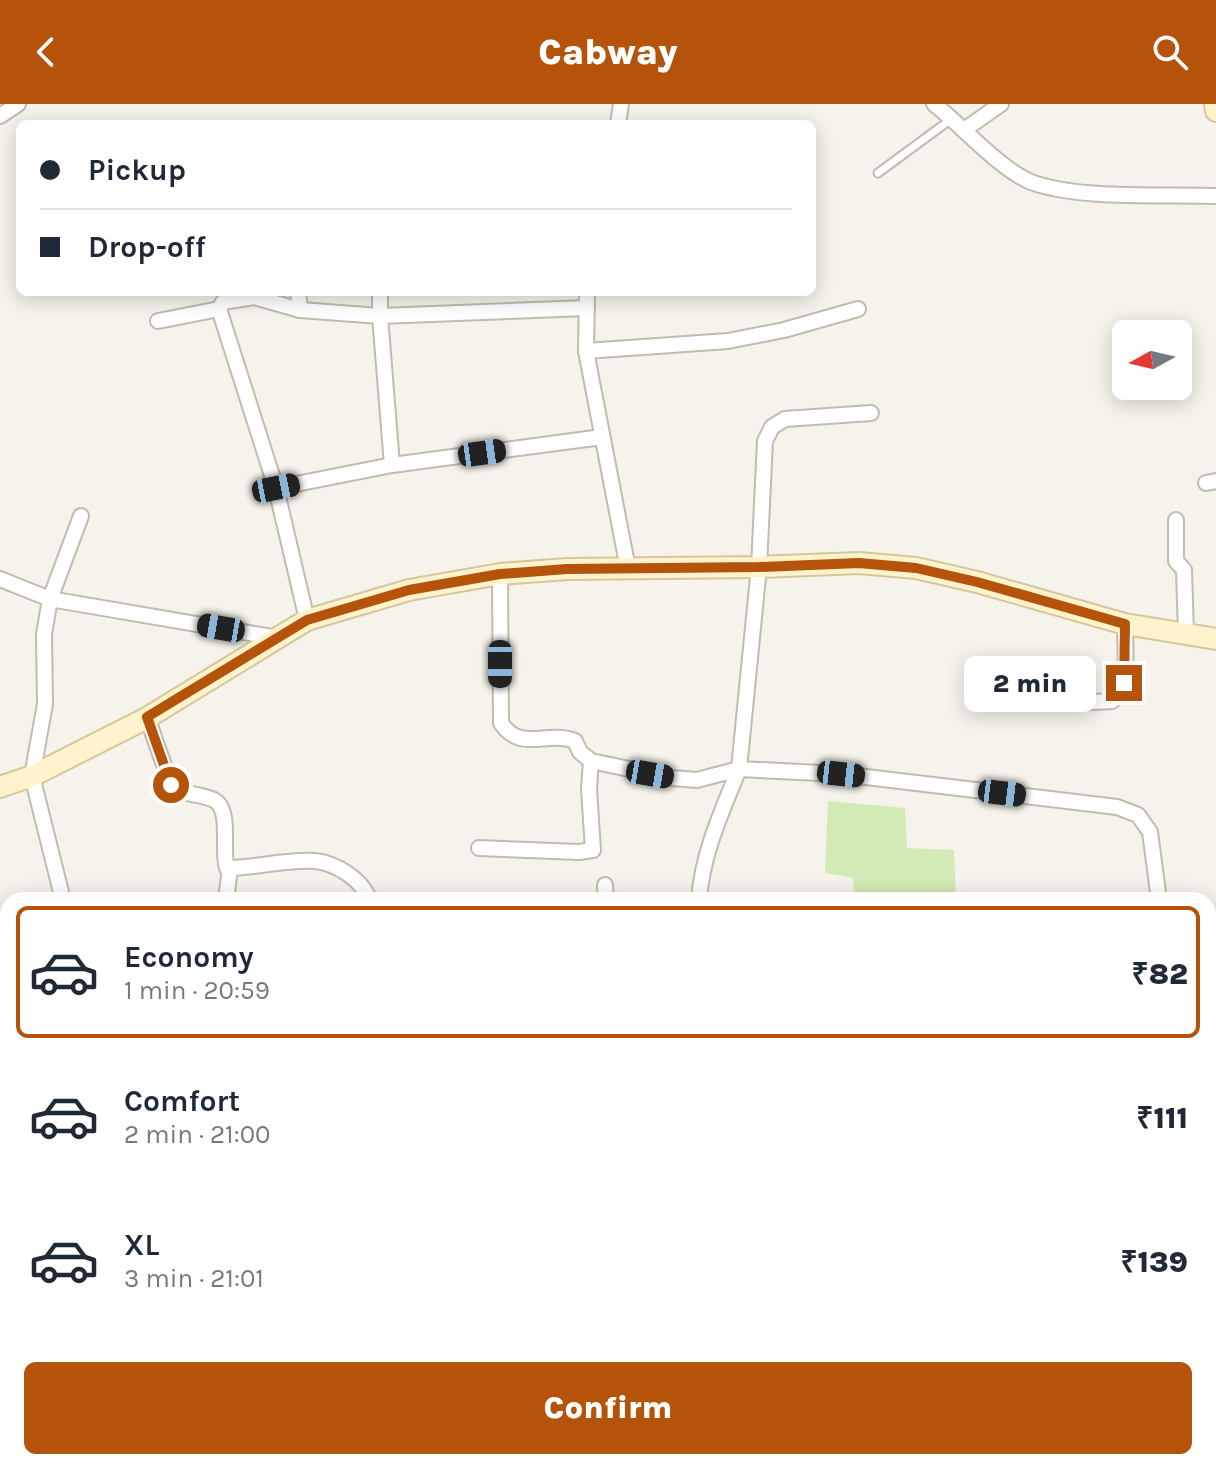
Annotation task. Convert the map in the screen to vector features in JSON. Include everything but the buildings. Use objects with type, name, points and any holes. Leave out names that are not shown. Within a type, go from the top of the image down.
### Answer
[{"type":"main road","points":[[1215,104],[1216,111]]},
{"type":"main road","points":[[0,787],[32,776],[147,717],[307,620],[409,590],[500,574],[567,569],[859,563],[916,568],[1125,624],[1216,639]]},
{"type":"street","points":[[0,116],[18,104]]},
{"type":"street","points":[[934,104],[989,153],[1029,181],[1074,192],[1216,196]]},
{"type":"street","points":[[964,130],[1001,104]]},
{"type":"street","points":[[298,296],[300,310]]},
{"type":"street","points":[[380,296],[392,465]]},
{"type":"street","points":[[307,620],[276,488],[219,309],[223,302],[254,297],[300,310],[380,316],[587,300],[586,351],[628,569]]},
{"type":"street","points":[[158,321],[219,309]]},
{"type":"street","points":[[586,351],[728,341],[784,330],[858,309]]},
{"type":"street","points":[[700,892],[713,834],[739,769],[759,567],[765,441],[772,427],[785,419],[871,413]]},
{"type":"street","points":[[276,488],[392,465],[602,437]]},
{"type":"street","points":[[61,892],[32,776],[45,704],[44,634],[50,599],[81,516]]},
{"type":"street","points":[[1176,520],[1176,561],[1184,570],[1186,634]]},
{"type":"street","points":[[500,574],[501,723],[516,739],[564,737],[575,741],[580,752],[591,761],[672,778],[697,780],[739,769],[841,774],[1117,807],[1138,815],[1150,832],[1158,892]]},
{"type":"street","points":[[0,579],[50,599],[278,638]]},
{"type":"street","points":[[1075,703],[1112,701],[1119,694],[1124,683],[1125,624]]},
{"type":"street","points":[[147,717],[171,785],[179,791],[220,804],[224,814],[225,864],[230,868],[317,861],[354,878],[366,892]]},
{"type":"street","points":[[479,848],[593,850],[589,789],[591,761]]},
{"type":"street","points":[[227,892],[230,868]]},
{"type":"lane","points":[[878,173],[952,118]]},
{"type":"green space","points":[[828,801],[905,808],[907,848],[954,850],[956,892],[854,892],[853,878],[825,873]]},
{"type":"route","points":[[171,785],[147,717],[307,620],[409,590],[500,574],[567,569],[859,563],[916,568],[1125,624],[1124,683]]}]
